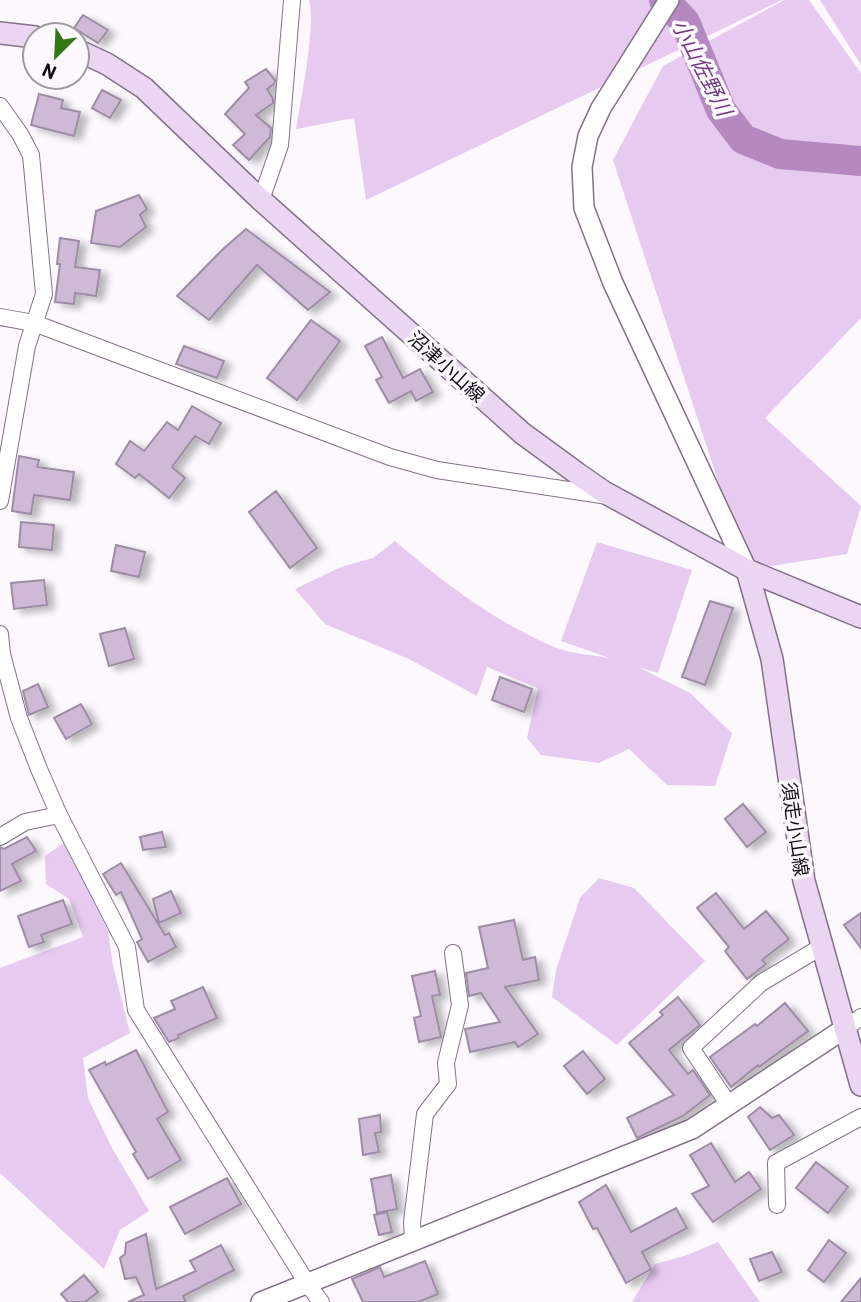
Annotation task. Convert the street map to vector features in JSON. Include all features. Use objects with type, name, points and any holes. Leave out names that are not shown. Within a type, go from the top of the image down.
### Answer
[{"type":"main road","points":[[0,33],[21,35]]},
{"type":"main road","name":"沼津小山線","points":[[91,57],[144,88],[261,200],[522,433],[614,497],[747,570],[861,617]]},
{"type":"main road","name":"須走小山線","points":[[747,570],[772,659],[804,881],[821,947],[852,1023],[861,1085]]},
{"type":"street","points":[[261,200],[281,145],[292,0]]},
{"type":"street","points":[[669,0],[601,108],[588,136],[582,167],[584,208],[612,284],[747,570]]},
{"type":"street","points":[[0,106],[31,155],[44,294],[27,346],[0,501]]},
{"type":"street","points":[[0,317],[34,323],[390,457],[437,470],[614,497]]},
{"type":"street","points":[[0,634],[2,654],[19,718],[59,815],[127,947],[136,1010],[321,1302]]},
{"type":"street","points":[[0,837],[25,822],[59,815]]},
{"type":"street","points":[[729,1105],[691,1048],[761,983],[821,947]]},
{"type":"street","points":[[413,1240],[412,1222],[425,1114],[448,1084],[446,1063],[460,1005],[453,953]]},
{"type":"street","points":[[261,1302],[692,1129],[852,1023]]},
{"type":"street","points":[[777,1205],[776,1163],[861,1117]]},
{"type":"shaded area","points":[[309,0],[782,0],[366,200],[354,118],[296,129],[311,27]]},
{"type":"shaded area","points":[[784,0],[809,0],[861,73],[861,318],[765,418],[861,506],[847,554],[747,570],[613,160],[663,66]]},
{"type":"shaded area","points":[[820,0],[861,0],[861,65]]},
{"type":"shaded area","points":[[395,541],[452,587],[513,627],[563,650],[610,658],[561,641],[597,542],[692,570],[658,673],[638,667],[690,693],[732,733],[715,786],[667,785],[629,749],[599,763],[541,755],[527,738],[538,688],[487,667],[477,696],[409,659],[325,624],[295,589],[341,567],[373,558]]},
{"type":"shaded area","points":[[65,842],[108,931],[113,966],[130,1033],[83,1058],[88,1098],[112,1148],[149,1211],[120,1230],[104,1269],[0,1173],[0,968],[83,937],[69,899],[46,884],[45,856]]},
{"type":"shaded area","points":[[599,878],[634,888],[705,961],[617,1045],[552,997],[556,970],[580,898]]},
{"type":"shaded area","points":[[718,1242],[760,1302],[632,1302],[655,1264]]},
{"type":"building","points":[[83,15],[108,30],[98,43],[91,39],[91,21],[79,21]]},
{"type":"building","points":[[266,69],[275,80],[267,89],[273,103],[256,115],[271,128],[270,137],[249,160],[233,145],[245,134],[225,114],[249,88],[245,82]]},
{"type":"building","points":[[102,90],[121,100],[110,118],[92,108]]},
{"type":"building","points":[[39,94],[63,100],[61,108],[80,112],[74,136],[31,125]]},
{"type":"building","points":[[139,195],[147,209],[140,215],[146,227],[120,247],[91,243],[96,211]]},
{"type":"building","points":[[246,229],[330,292],[308,310],[257,265],[209,320],[177,296]]},
{"type":"building","points":[[60,238],[79,241],[75,267],[100,270],[96,296],[75,293],[74,304],[55,302]]},
{"type":"building","points":[[311,320],[340,341],[297,400],[267,378]]},
{"type":"building","points":[[382,337],[403,378],[420,369],[433,392],[416,401],[411,391],[389,403],[376,380],[382,377],[365,346]]},
{"type":"building","points":[[184,346],[224,361],[217,378],[176,364]]},
{"type":"building","points":[[192,406],[221,423],[209,444],[195,436],[172,467],[185,478],[169,498],[139,474],[135,478],[116,464],[130,441],[144,451],[167,422],[178,430]]},
{"type":"building","points":[[19,456],[39,460],[37,467],[74,472],[70,500],[34,495],[31,514],[12,511]]},
{"type":"building","points":[[276,491],[317,548],[290,568],[249,512]]},
{"type":"building","points":[[21,522],[54,525],[52,550],[19,547]]},
{"type":"building","points":[[116,545],[145,552],[139,577],[111,571]]},
{"type":"building","points":[[44,580],[47,605],[14,609],[11,583]]},
{"type":"building","points":[[710,601],[733,608],[705,685],[682,677]]},
{"type":"building","points":[[125,628],[134,659],[109,666],[100,634]]},
{"type":"building","points":[[500,677],[532,689],[524,712],[492,700]]},
{"type":"building","points":[[38,684],[48,707],[29,715],[23,691]]},
{"type":"building","points":[[81,704],[92,724],[66,739],[54,718]]},
{"type":"building","points":[[743,804],[766,832],[747,847],[725,819]]},
{"type":"building","points":[[162,832],[166,847],[143,850],[140,837]]},
{"type":"building","points":[[27,837],[36,851],[12,864],[21,881],[0,891],[0,847],[4,849]]},
{"type":"building","points":[[121,863],[165,935],[169,933],[176,947],[148,962],[137,942],[142,939],[121,892],[116,895],[103,874]]},
{"type":"building","points":[[171,891],[181,913],[159,923],[153,899]]},
{"type":"building","points":[[716,893],[744,929],[766,911],[789,939],[762,960],[766,964],[747,979],[725,951],[729,947],[697,908]]},
{"type":"building","points":[[63,900],[72,924],[41,935],[44,942],[29,947],[18,916]]},
{"type":"building","points":[[861,913],[861,948],[844,925]]},
{"type":"building","points":[[514,920],[523,960],[535,957],[539,980],[505,987],[538,1034],[518,1047],[515,1042],[470,1052],[465,1029],[500,1022],[481,993],[469,996],[466,973],[488,968],[479,927]]},
{"type":"building","points":[[435,971],[440,995],[432,996],[441,1037],[419,1042],[414,1018],[421,1016],[412,976]]},
{"type":"building","points":[[203,987],[217,1018],[178,1035],[179,1038],[169,1042],[154,1018],[175,1009],[171,1001]]},
{"type":"building","points":[[678,997],[700,1025],[669,1050],[688,1074],[693,1070],[710,1095],[683,1116],[637,1138],[627,1118],[674,1095],[629,1043],[663,1015],[660,1012]]},
{"type":"building","points":[[785,1003],[808,1031],[731,1087],[710,1057],[755,1024],[757,1026]]},
{"type":"building","points":[[136,1050],[168,1112],[157,1119],[181,1160],[148,1179],[133,1154],[136,1152],[89,1070]]},
{"type":"building","points":[[583,1051],[605,1079],[587,1094],[564,1066]]},
{"type":"building","points":[[760,1107],[772,1118],[779,1115],[794,1135],[770,1150],[748,1117]]},
{"type":"building","points":[[380,1115],[381,1132],[375,1133],[379,1152],[363,1155],[359,1119]]},
{"type":"building","points":[[711,1143],[735,1182],[749,1172],[761,1189],[713,1222],[692,1194],[709,1186],[690,1155]]},
{"type":"building","points":[[816,1162],[848,1187],[828,1213],[796,1188]]},
{"type":"building","points":[[391,1175],[397,1209],[377,1213],[371,1179]]},
{"type":"building","points":[[227,1178],[241,1204],[185,1234],[170,1207]]},
{"type":"building","points":[[606,1185],[631,1232],[676,1208],[687,1228],[642,1252],[651,1269],[626,1283],[597,1228],[593,1229],[579,1202]]},
{"type":"building","points":[[387,1212],[392,1232],[379,1235],[374,1215]]},
{"type":"building","points":[[146,1234],[156,1289],[196,1271],[190,1261],[221,1245],[234,1270],[183,1296],[186,1302],[128,1302],[144,1295],[136,1277],[125,1279],[120,1258],[125,1254],[126,1243]]},
{"type":"building","points":[[829,1240],[846,1253],[824,1282],[808,1270]]},
{"type":"building","points":[[772,1252],[782,1272],[759,1281],[750,1259]]},
{"type":"building","points":[[425,1261],[438,1294],[418,1302],[363,1302],[352,1279],[380,1267],[384,1277]]},
{"type":"building","points":[[84,1275],[98,1292],[85,1302],[68,1302],[61,1294]]},
{"type":"building","points":[[861,1278],[861,1302],[841,1302]]},
{"type":"waterway","name":"小山佐野川","points":[[664,0],[685,22],[721,110],[743,139],[780,154],[861,161]]}]
